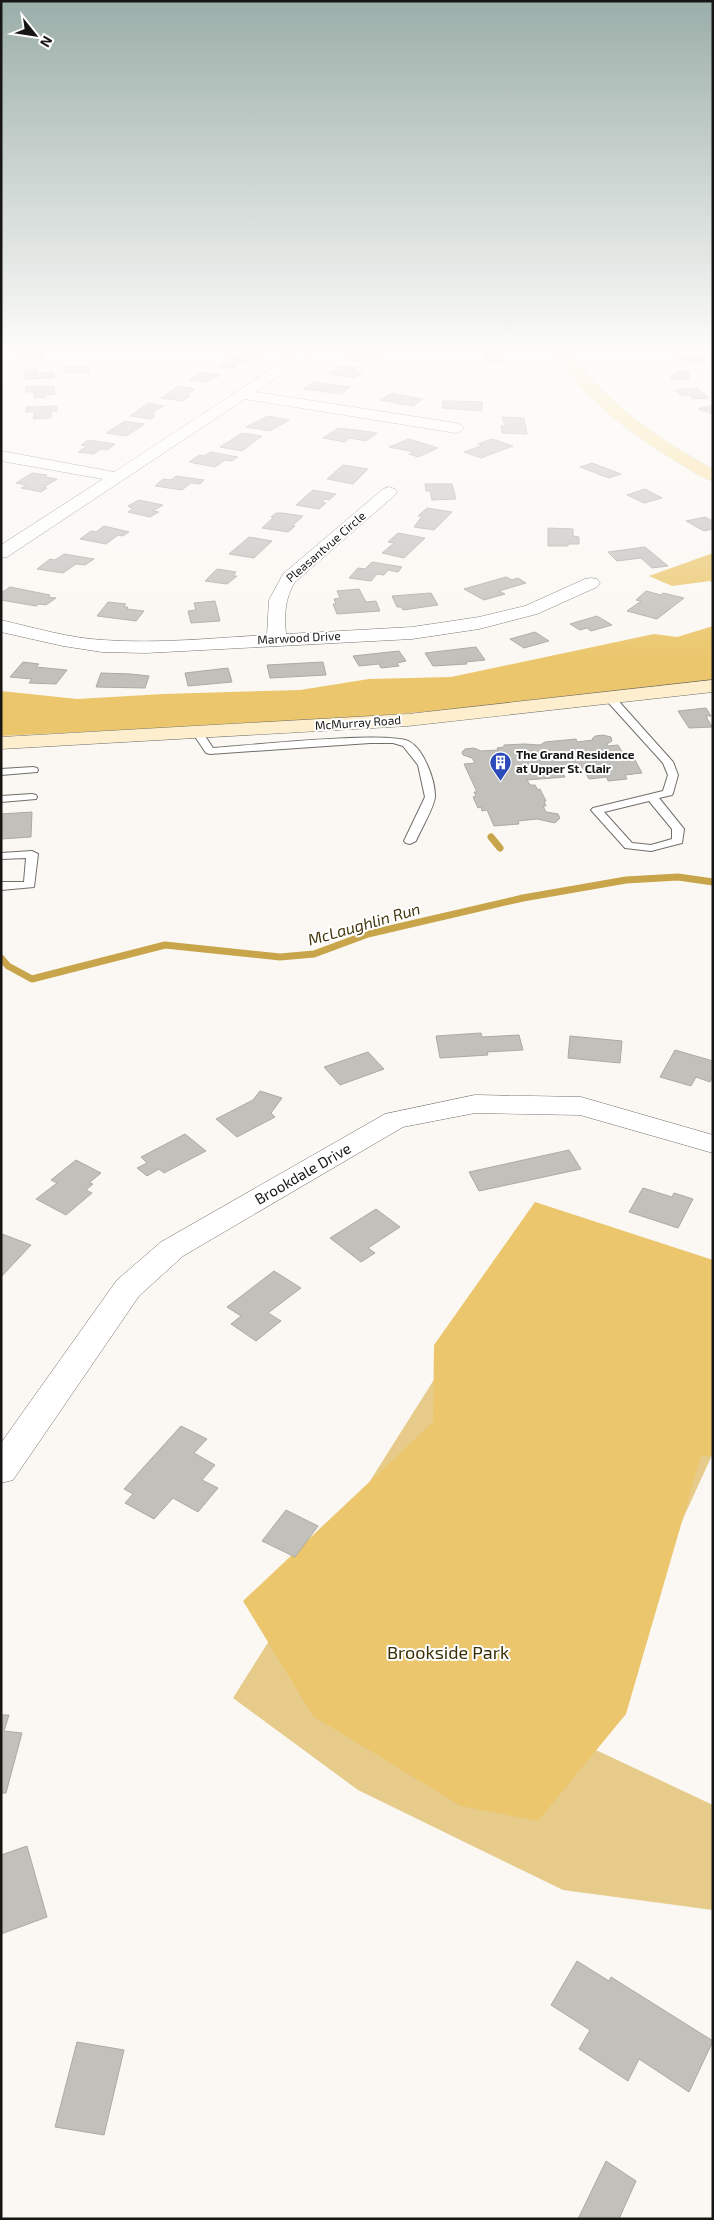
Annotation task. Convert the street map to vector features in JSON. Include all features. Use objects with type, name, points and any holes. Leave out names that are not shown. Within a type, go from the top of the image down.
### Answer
[{"type":"main road","points":[[675,453],[713,476]]},
{"type":"main road","name":"McMurray Road","points":[[1,743],[408,720],[713,686]]},
{"type":"street","points":[[1,554],[154,453]]},
{"type":"street","points":[[1,456],[118,477]]},
{"type":"street","name":"Pleasantvue Circle","points":[[277,640],[274,611],[280,590],[289,578],[389,492]]},
{"type":"street","name":"Marwood Drive","points":[[1,626],[63,640],[102,646],[146,647],[412,632],[479,623],[531,610],[591,583]]},
{"type":"street","name":"Brookdale Drive","points":[[1,1470],[128,1288],[172,1249],[395,1120],[475,1104],[581,1106],[713,1144]]},
{"type":"lane","points":[[610,698],[668,762],[673,775],[668,793],[598,810],[629,846],[651,848],[678,841],[678,829],[652,797]]},
{"type":"lane","points":[[197,732],[210,751],[370,740],[394,740],[407,744],[423,765],[430,797],[410,841]]},
{"type":"lane","points":[[1,772],[33,770]]},
{"type":"lane","points":[[1,799],[32,797]]},
{"type":"lane","points":[[1,856],[32,854],[30,885],[1,886]]},
{"type":"green space","points":[[713,553],[713,583],[710,581],[672,586],[649,576]]},
{"type":"green space","points":[[713,626],[713,680],[544,702],[325,720],[1,736],[1,691],[77,699],[163,694],[300,690],[369,679],[451,677],[654,634],[677,637]]},
{"type":"green space","name":"Brookside Park","points":[[535,1202],[713,1260],[713,1456],[701,1456],[626,1714],[538,1821],[461,1806],[313,1716],[243,1601],[433,1422],[434,1345]]},
{"type":"green space","name":"Brookside Park","points":[[524,1237],[713,1453],[581,1743],[713,1805],[713,1910],[563,1890],[358,1790],[233,1698]]},
{"type":"building","points":[[214,453],[238,457],[232,461],[225,460],[215,467],[189,462],[199,455],[204,456]]},
{"type":"building","points":[[412,453],[428,453],[418,457],[409,454]]},
{"type":"building","points":[[466,453],[495,453],[481,458]]},
{"type":"building","points":[[592,463],[621,474],[609,478],[580,467]]},
{"type":"building","points":[[343,465],[368,469],[353,484],[327,479]]},
{"type":"building","points":[[32,473],[47,475],[45,477],[57,479],[44,487],[47,488],[41,492],[21,488],[26,485],[16,483]]},
{"type":"building","points":[[176,476],[204,480],[200,484],[191,483],[182,490],[155,486],[163,479],[171,480]]},
{"type":"building","points":[[425,484],[452,484],[456,499],[432,500],[430,491],[426,491]]},
{"type":"building","points":[[645,489],[662,498],[644,503],[627,495]]},
{"type":"building","points":[[313,490],[336,494],[329,500],[325,499],[322,502],[326,503],[319,509],[296,505]]},
{"type":"building","points":[[139,500],[163,505],[153,511],[159,512],[150,517],[128,512],[133,509],[128,506]]},
{"type":"building","points":[[427,508],[452,512],[434,530],[414,527],[422,516],[418,516]]},
{"type":"building","points":[[276,513],[303,516],[288,532],[262,528]]},
{"type":"building","points":[[705,517],[713,521],[713,529],[704,531],[686,521]]},
{"type":"building","points":[[104,526],[129,532],[123,536],[118,535],[106,544],[80,539],[91,531],[96,532]]},
{"type":"building","points":[[548,528],[573,529],[573,536],[579,537],[579,544],[548,546]]},
{"type":"building","points":[[398,533],[425,538],[404,558],[382,553],[394,543],[388,542]]},
{"type":"building","points":[[249,537],[272,541],[254,558],[229,554]]},
{"type":"building","points":[[645,547],[668,566],[652,568],[641,558],[617,561],[608,552]]},
{"type":"building","points":[[64,554],[94,559],[85,565],[76,564],[63,573],[37,569],[50,559],[55,560]]},
{"type":"building","points":[[372,562],[402,567],[398,572],[388,570],[384,575],[377,574],[371,581],[349,578],[358,568],[365,569]]},
{"type":"building","points":[[217,569],[236,572],[233,576],[237,576],[227,584],[205,581]]},
{"type":"building","points":[[506,577],[512,580],[518,578],[526,583],[499,591],[505,594],[484,600],[464,589]]},
{"type":"building","points":[[10,587],[50,595],[48,597],[56,598],[46,605],[39,604],[36,606],[1,600],[1,593]]},
{"type":"building","points":[[359,589],[366,602],[376,601],[380,611],[337,614],[333,604],[336,604],[334,599],[340,598],[337,591]]},
{"type":"building","points":[[646,591],[684,598],[657,619],[627,611],[641,601],[636,600]]},
{"type":"building","points":[[431,593],[438,605],[403,610],[401,607],[397,607],[392,596]]},
{"type":"building","points":[[215,601],[220,621],[191,623],[188,611],[196,610],[194,603]]},
{"type":"building","points":[[108,602],[126,604],[123,607],[128,607],[127,609],[144,611],[136,621],[97,616]]},
{"type":"building","points":[[597,616],[612,625],[591,631],[587,628],[580,630],[570,624]]},
{"type":"building","points":[[535,632],[549,641],[524,648],[510,639]]},
{"type":"building","points":[[476,647],[485,660],[466,662],[467,664],[433,666],[425,653]]},
{"type":"building","points":[[399,651],[406,661],[397,663],[399,666],[381,668],[379,664],[359,666],[353,656]]},
{"type":"building","points":[[23,662],[39,664],[36,667],[67,670],[56,684],[29,683],[32,679],[10,677]]},
{"type":"building","points":[[323,662],[326,675],[270,678],[267,665]]},
{"type":"building","points":[[228,668],[232,682],[188,686],[185,673]]},
{"type":"building","points":[[101,673],[149,676],[145,688],[96,687]]},
{"type":"building","points":[[706,708],[711,716],[706,716],[712,727],[689,728],[678,711]]},
{"type":"building","name":"The Grand Residence at Upper St. Clair","points":[[595,736],[611,737],[612,741],[607,744],[608,746],[618,745],[624,755],[630,755],[634,758],[642,773],[625,775],[627,779],[608,781],[607,777],[589,779],[580,764],[560,768],[565,777],[527,780],[530,785],[535,785],[538,790],[540,789],[546,801],[544,801],[546,806],[543,806],[546,812],[558,814],[560,818],[555,823],[537,819],[518,821],[519,824],[494,826],[487,810],[482,811],[481,807],[478,808],[473,797],[476,796],[474,792],[477,792],[464,764],[475,763],[472,758],[463,755],[462,752],[465,749],[474,748],[481,751],[498,750],[497,748],[504,747],[504,745],[540,745],[545,742],[576,739],[577,742],[593,740]]},
{"type":"building","points":[[32,812],[31,837],[1,839],[1,814]]},
{"type":"building","points":[[481,1033],[482,1037],[519,1035],[523,1050],[487,1052],[488,1055],[440,1058],[436,1036]]},
{"type":"building","points":[[570,1036],[622,1041],[620,1063],[568,1058]]},
{"type":"building","points":[[675,1050],[713,1061],[713,1076],[710,1082],[696,1077],[691,1086],[660,1077]]},
{"type":"building","points":[[368,1052],[384,1069],[340,1085],[324,1067]]},
{"type":"building","points":[[260,1091],[282,1098],[271,1113],[275,1117],[237,1137],[216,1119],[253,1100]]},
{"type":"building","points":[[185,1134],[206,1151],[164,1173],[159,1169],[147,1176],[137,1168],[147,1163],[141,1157]]},
{"type":"building","points":[[569,1150],[581,1169],[479,1191],[469,1172]]},
{"type":"building","points":[[76,1160],[101,1173],[89,1183],[93,1184],[86,1190],[92,1193],[66,1215],[36,1199],[57,1183],[51,1180]]},
{"type":"building","points":[[643,1188],[672,1197],[674,1193],[693,1199],[678,1228],[629,1212]]},
{"type":"building","points":[[376,1209],[400,1227],[368,1248],[375,1253],[361,1262],[330,1238]]},
{"type":"building","points":[[1,1235],[31,1245],[1,1277]]},
{"type":"building","points":[[274,1271],[301,1288],[268,1313],[281,1321],[256,1341],[231,1324],[241,1316],[227,1307]]},
{"type":"building","points":[[181,1426],[207,1439],[194,1453],[215,1465],[202,1480],[218,1488],[198,1512],[173,1498],[154,1519],[125,1503],[133,1494],[124,1489]]},
{"type":"building","points":[[286,1510],[318,1526],[295,1557],[262,1541]]},
{"type":"building","points":[[1,1715],[9,1715],[4,1731],[22,1733],[6,1793],[1,1793]]},
{"type":"building","points":[[27,1846],[47,1917],[1,1934],[1,1855]]},
{"type":"building","points":[[577,1961],[609,1981],[611,1977],[713,2041],[689,2092],[639,2059],[628,2081],[579,2049],[590,2030],[551,2005]]},
{"type":"building","points":[[77,2042],[124,2050],[104,2135],[55,2127]]},
{"type":"building","points":[[606,2161],[636,2181],[619,2219],[578,2219]]},
{"type":"waterway","points":[[491,837],[500,848]]},
{"type":"waterway","name":"McLaughlin Run","points":[[1,958],[8,966],[32,979],[165,945],[280,957],[314,954],[368,934],[523,898],[626,880],[678,877],[713,882]]},
{"type":"place","name":"The Grand Residence at Upper St. Clair","points":[[500,781]]}]
